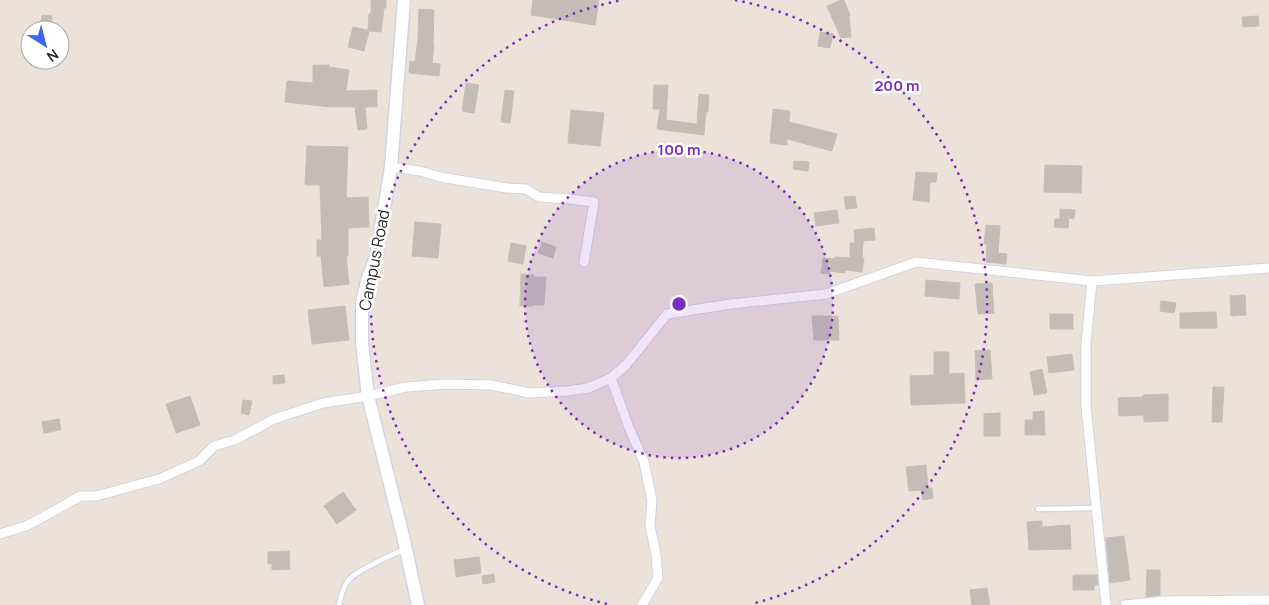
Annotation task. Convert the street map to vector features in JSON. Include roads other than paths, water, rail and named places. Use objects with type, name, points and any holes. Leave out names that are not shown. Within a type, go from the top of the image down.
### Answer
[{"type":"street","name":"Campus Road","points":[[404,0],[391,167],[376,257],[362,302],[362,343],[368,396],[418,605]]},
{"type":"street","points":[[391,167],[420,171],[440,177],[526,190],[539,197],[594,202],[584,262]]},
{"type":"street","points":[[0,534],[26,526],[80,496],[96,496],[159,479],[198,461],[214,446],[234,440],[274,419],[322,404],[406,387],[444,384],[492,385],[529,393],[588,388],[611,378],[626,365],[667,314],[731,304],[826,294],[916,262],[1092,281],[1269,268]]},
{"type":"street","points":[[1092,281],[1086,344],[1086,406],[1106,605]]},
{"type":"street","points":[[611,378],[644,462],[652,500],[650,526],[656,554],[658,578],[642,605]]},
{"type":"street","points":[[1125,605],[1166,602],[1269,600]]},
{"type":"lane","points":[[1038,509],[1096,508]]},
{"type":"lane","points":[[340,605],[345,585],[355,573],[388,556],[406,550]]}]
